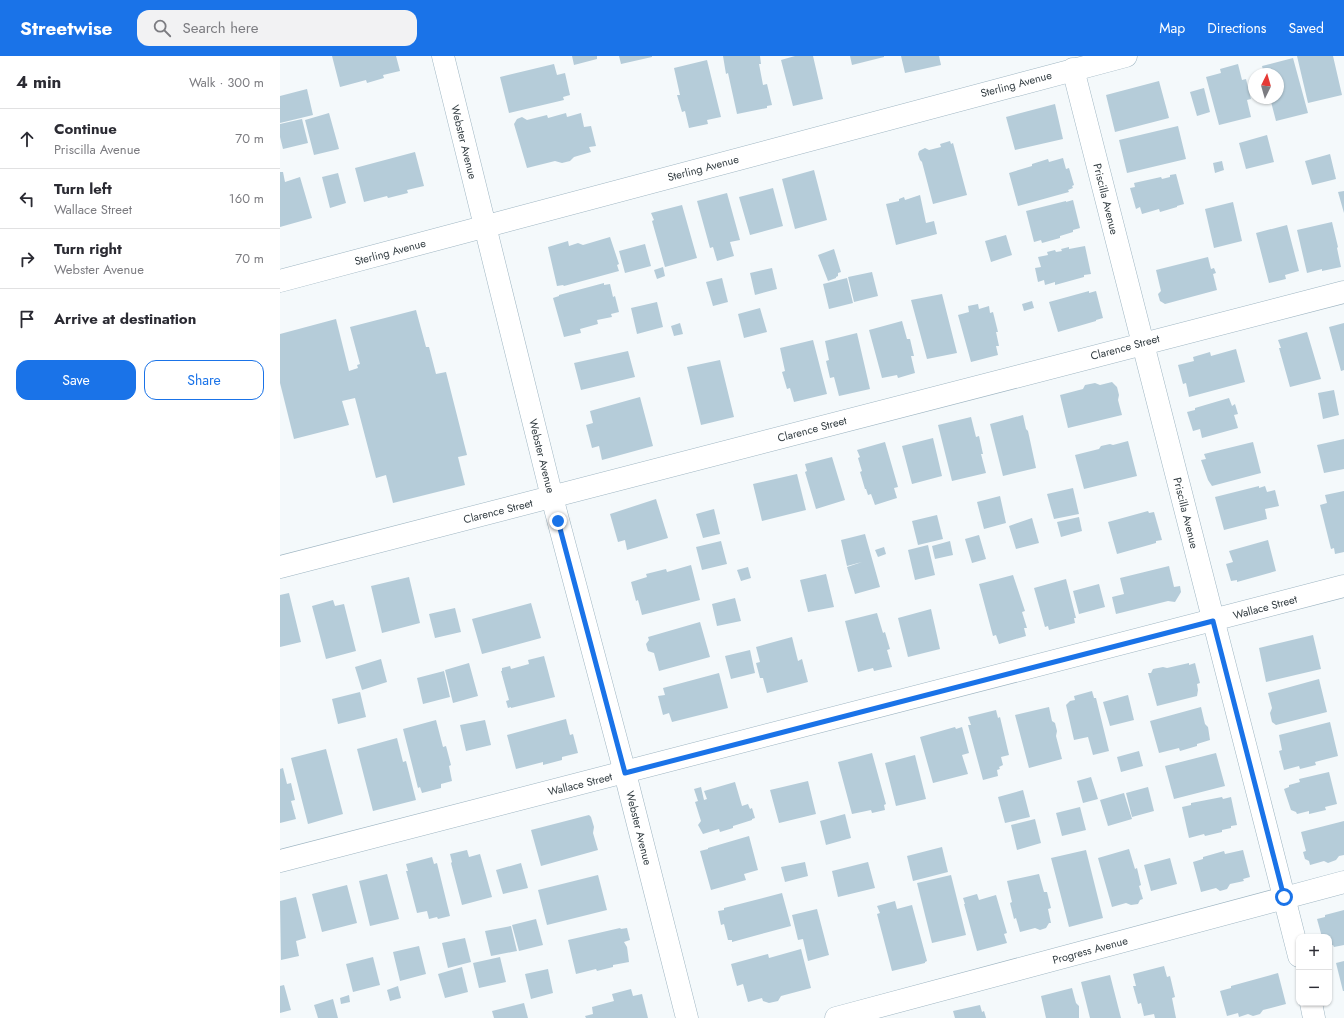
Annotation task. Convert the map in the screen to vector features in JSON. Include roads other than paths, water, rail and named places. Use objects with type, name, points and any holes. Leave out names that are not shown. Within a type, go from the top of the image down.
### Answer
[{"type":"street","name":"Webster Avenue","points":[[443,56],[552,497],[625,773],[687,1018]]},
{"type":"street","name":"Sterling Avenue","points":[[280,280],[485,227],[1126,56]]},
{"type":"street","name":"Priscilla Avenue","points":[[1073,69],[1296,944]]},
{"type":"street","name":"Clarence Street","points":[[280,567],[1344,292]]},
{"type":"street","name":"Wallace Street","points":[[280,861],[1344,586]]},
{"type":"street","name":"Progress Avenue","points":[[836,1018],[1344,882]]},
{"type":"street","points":[[1312,1006],[1314,1018]]}]
